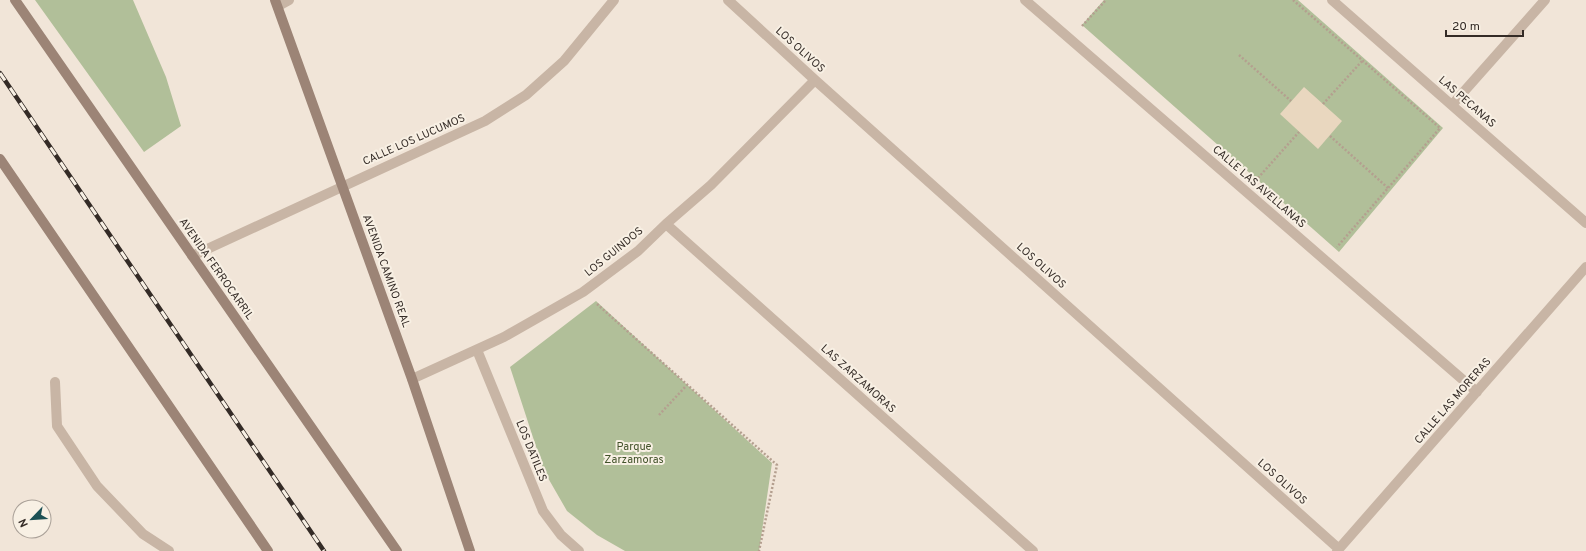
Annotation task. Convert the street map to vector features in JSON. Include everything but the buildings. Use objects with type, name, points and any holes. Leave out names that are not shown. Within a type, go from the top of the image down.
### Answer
[{"type":"street","name":"AVENIDA FERROCARRIL","points":[[15,0],[397,551]]},
{"type":"street","points":[[277,3],[289,0]]},
{"type":"street","name":"CALLE LOS LUCUMOS","points":[[192,256],[484,121],[526,95],[564,61],[614,0]]},
{"type":"street","name":"LOS OLIVOS","points":[[728,0],[1338,550]]},
{"type":"street","name":"CALLE LAS AVELLANAS","points":[[1025,0],[1477,392]]},
{"type":"street","name":"LAS PECANAS","points":[[1332,0],[1586,223]]},
{"type":"street","points":[[1452,105],[1545,0]]},
{"type":"street","name":"AVENIDA CAMINO REAL","points":[[277,3],[412,379],[470,551]]},
{"type":"street","name":"LOS GUINDOS","points":[[412,379],[504,337],[583,292],[638,251],[666,224],[711,185],[815,80]]},
{"type":"street","points":[[0,159],[268,551]]},
{"type":"street","name":"LAS ZARZAMORAS","points":[[666,224],[1033,551]]},
{"type":"street","name":"CALLE LAS MORERAS","points":[[1338,550],[1586,267]]},
{"type":"street","name":"LOS DATILES","points":[[477,350],[543,511],[561,535],[579,551]]},
{"type":"street","points":[[55,382],[58,426],[97,486],[143,534],[169,551]]},
{"type":"path","points":[[1084,25],[1106,0]]},
{"type":"path","points":[[1293,0],[1440,128],[1338,247]]},
{"type":"path","points":[[1239,55],[1292,101]]},
{"type":"path","points":[[1323,104],[1363,60]]},
{"type":"path","points":[[1258,178],[1299,132]]},
{"type":"path","points":[[1330,136],[1388,188]]},
{"type":"path","points":[[583,292],[777,465],[759,551]]},
{"type":"path","points":[[659,415],[687,385]]},
{"type":"green space","points":[[35,0],[133,0],[166,77],[181,126],[144,152]]},
{"type":"green space","points":[[1104,0],[1298,0],[1443,128],[1339,252],[1082,25]]},
{"type":"green space","name":"Parque Zarzamoras","points":[[596,301],[772,463],[759,551],[625,551],[597,535],[567,511],[544,471],[510,367]]},
{"type":"shaded area","points":[[1304,87],[1342,121],[1318,149],[1280,114]]},
{"type":"railway","points":[[0,73],[324,551]]}]
